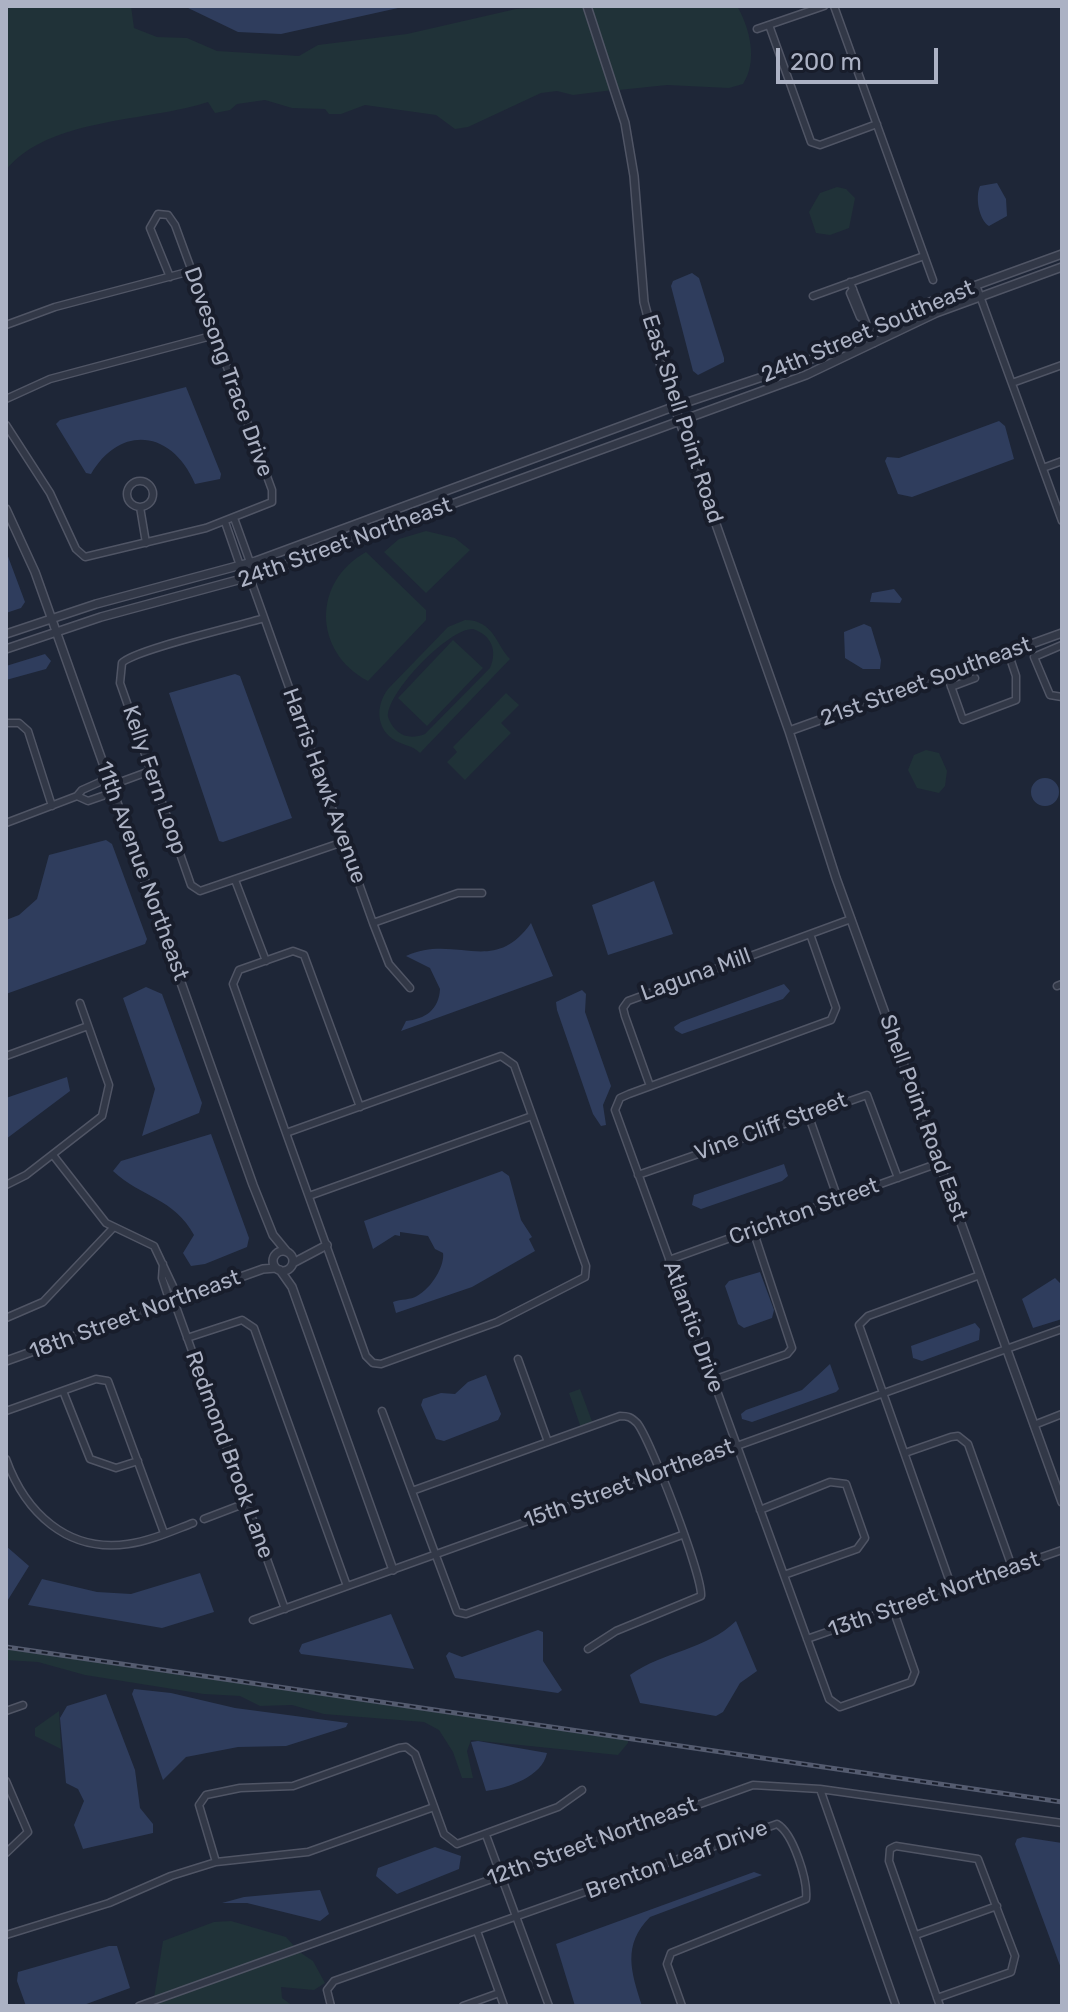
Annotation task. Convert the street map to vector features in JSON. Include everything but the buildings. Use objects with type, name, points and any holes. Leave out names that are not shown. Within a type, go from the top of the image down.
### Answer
[{"type":"street","name":"East Shell Point Road","points":[[587,6],[625,123],[634,176],[644,302],[673,407],[789,731]]},
{"type":"street","points":[[757,29],[824,6]]},
{"type":"street","points":[[834,6],[933,280]]},
{"type":"street","points":[[769,25],[811,142],[820,145],[877,124]]},
{"type":"street","name":"Dovesong Trace Drive","points":[[6,425],[50,493],[80,554],[92,557],[225,522],[265,507],[273,496],[172,217],[158,214],[150,228],[170,277]]},
{"type":"street","name":"24th Street Southeast","points":[[673,407],[801,364],[930,302],[1062,254]]},
{"type":"street","points":[[813,296],[852,286],[924,256]]},
{"type":"street","name":"24th Street Southeast","points":[[678,420],[806,375],[936,313],[1062,267]]},
{"type":"street","points":[[6,325],[55,307],[191,271]]},
{"type":"street","points":[[976,285],[1062,521]]},
{"type":"street","points":[[852,286],[850,293],[874,343]]},
{"type":"street","points":[[6,399],[50,379],[215,335]]},
{"type":"street","points":[[1012,383],[1062,365]]},
{"type":"street","name":"24th Street Northeast","points":[[6,634],[96,604],[250,563],[673,407]]},
{"type":"street","name":"24th Street Northeast","points":[[6,649],[250,578],[678,420]]},
{"type":"street","points":[[1043,468],[1062,461]]},
{"type":"street","points":[[137,481],[149,484],[153,492],[148,504],[140,507],[132,504],[126,493],[137,481]]},
{"type":"street","points":[[140,507],[146,543]]},
{"type":"street","name":"11th Avenue Northeast","points":[[6,509],[57,632],[273,1235],[276,1263],[292,1287],[393,1570]]},
{"type":"street","points":[[234,518],[250,563],[250,578]]},
{"type":"street","points":[[225,522],[240,566],[250,578]]},
{"type":"street","name":"Harris Hawk Avenue","points":[[250,578],[373,923],[389,964],[410,988]]},
{"type":"street","name":"Kelly Fern Loop","points":[[264,618],[211,635],[138,651],[122,663],[120,683],[150,771],[191,885],[200,891],[343,842]]},
{"type":"street","name":"21st Street Southeast","points":[[789,731],[1062,633]]},
{"type":"street","points":[[1062,645],[1034,657],[1050,695],[1062,697]]},
{"type":"street","points":[[947,675],[963,720],[1016,700],[1016,676],[1008,652]]},
{"type":"street","points":[[951,687],[975,678]]},
{"type":"street","points":[[6,723],[19,723],[28,731],[52,806]]},
{"type":"street","name":"Shell Point Road East","points":[[789,731],[851,919],[1062,1502]]},
{"type":"street","points":[[6,823],[77,796],[82,790],[112,785],[150,771]]},
{"type":"street","points":[[77,796],[88,801],[112,785]]},
{"type":"street","points":[[235,880],[266,961]]},
{"type":"street","points":[[373,923],[458,893],[482,893]]},
{"type":"street","name":"Laguna Mill","points":[[650,1086],[625,1016],[623,1008],[628,1001],[851,919]]},
{"type":"street","name":"Atlantic Drive","points":[[810,934],[836,1008],[831,1020],[620,1098],[615,1110],[829,1699],[840,1707],[911,1682],[915,1672],[893,1609]]},
{"type":"street","points":[[286,1133],[360,1107],[501,1056],[514,1065],[586,1266],[581,1280],[497,1322],[377,1364],[366,1356],[327,1245],[286,1133],[233,984],[239,970],[293,951],[304,955],[360,1107]]},
{"type":"street","points":[[6,1185],[21,1178],[99,1122],[110,1092],[80,1003]]},
{"type":"street","points":[[6,1056],[88,1026]]},
{"type":"street","name":"Vine Cliff Street","points":[[638,1175],[867,1095],[898,1178]]},
{"type":"street","points":[[808,1114],[838,1199]]},
{"type":"street","points":[[309,1196],[532,1116]]},
{"type":"street","name":"Redmond Brook Lane","points":[[53,1155],[100,1218],[113,1228],[151,1243],[173,1282],[174,1301]]},
{"type":"street","name":"Crichton Street","points":[[669,1260],[939,1163]]},
{"type":"street","points":[[6,1318],[43,1302],[113,1228]]},
{"type":"street","points":[[713,1380],[787,1354],[792,1348],[753,1230]]},
{"type":"street","name":"11th Avenue Northeast","points":[[273,1235],[290,1259],[292,1287]]},
{"type":"street","points":[[276,1263],[327,1245]]},
{"type":"street","points":[[276,1263],[290,1259]]},
{"type":"street","name":"18th Street Northeast","points":[[6,1361],[276,1263]]},
{"type":"street","name":"Redmond Brook Lane","points":[[163,1264],[164,1285],[174,1301],[285,1609]]},
{"type":"street","points":[[952,1588],[860,1330],[863,1320],[980,1275]]},
{"type":"street","points":[[164,1285],[173,1282]]},
{"type":"street","points":[[187,1338],[242,1320],[254,1328],[347,1586]]},
{"type":"street","name":"15th Street Northeast","points":[[253,1620],[1062,1329]]},
{"type":"street","points":[[518,1359],[548,1442]]},
{"type":"street","points":[[6,1411],[96,1379],[108,1381],[164,1533]]},
{"type":"street","points":[[63,1391],[90,1459],[116,1468],[138,1461]]},
{"type":"street","points":[[382,1411],[454,1609],[462,1614],[682,1535]]},
{"type":"street","points":[[1034,1425],[1062,1414]]},
{"type":"street","points":[[412,1491],[627,1416],[643,1433],[660,1473],[701,1596],[616,1631],[588,1649]]},
{"type":"street","points":[[905,1453],[951,1437],[958,1436],[968,1444],[1012,1567]]},
{"type":"street","points":[[6,1459],[15,1482],[40,1517],[78,1539],[115,1546],[193,1523]]},
{"type":"street","points":[[6,1486],[15,1482]]},
{"type":"street","points":[[760,1510],[830,1482],[846,1484],[865,1538],[857,1549],[784,1575]]},
{"type":"street","points":[[204,1519],[246,1503]]},
{"type":"street","name":"13th Street Northeast","points":[[807,1639],[1062,1550]]},
{"type":"street","points":[[6,1711],[23,1705]]},
{"type":"street","points":[[216,1862],[199,1805],[206,1795],[219,1791],[293,1786],[406,1747],[415,1754],[448,1839],[463,1844],[558,1807],[582,1790]]},
{"type":"street","points":[[6,1781],[28,1832],[6,1853]]},
{"type":"street","name":"12th Street Northeast","points":[[139,2006],[753,1785],[820,1789],[1062,1823]]},
{"type":"street","points":[[820,1789],[896,2006]]},
{"type":"street","points":[[6,1935],[109,1903],[171,1876],[216,1862],[308,1852],[434,1807]]},
{"type":"street","name":"Brenton Leaf Drive","points":[[331,2006],[327,1990],[334,1981],[777,1824],[785,1828],[806,1899],[671,1953],[667,1964],[682,2006]]},
{"type":"street","points":[[486,1835],[549,2006]]},
{"type":"street","points":[[937,1998],[1011,1972],[1015,1956],[978,1859],[896,1846],[890,1849],[889,1861],[916,1935],[937,1998],[940,2006]]},
{"type":"street","points":[[916,1935],[997,1906]]},
{"type":"street","points":[[477,1931],[504,2006]]},
{"type":"street","points":[[463,2006],[499,1993]]},
{"type":"shaded area","points":[[6,6],[131,6],[134,28],[157,37],[187,38],[217,51],[299,56],[318,45],[407,34],[516,9],[583,6],[613,90],[573,95],[557,91],[541,93],[468,127],[455,129],[436,115],[365,105],[341,114],[329,114],[325,109],[292,108],[265,100],[237,104],[230,110],[215,113],[208,102],[73,130],[25,153],[6,170]]},
{"type":"shaded area","points":[[590,6],[737,6],[746,24],[750,45],[748,75],[743,84],[729,88],[667,85],[619,90]]},
{"type":"shaded area","points":[[837,187],[846,189],[855,198],[849,228],[830,235],[816,233],[809,212],[820,193]]},
{"type":"shaded area","points":[[426,531],[455,538],[470,550],[426,593],[384,552],[399,539]]},
{"type":"shaded area","points":[[366,552],[426,610],[426,620],[368,681],[350,668],[337,653],[326,617],[328,598],[336,581],[348,565]]},
{"type":"shaded area","points":[[465,620],[482,624],[510,659],[420,753],[384,731],[380,717],[381,703],[388,689],[448,627]],"holes":[[[473,629],[484,635],[491,644],[493,655],[490,668],[425,734],[413,737],[398,732],[388,717],[397,693],[435,650],[449,639]]]},
{"type":"shaded area","points":[[453,640],[483,668],[427,726],[398,698]]},
{"type":"shaded area","points":[[506,693],[519,705],[501,723],[511,733],[465,780],[447,762],[457,752],[453,747]]},
{"type":"shaded area","points":[[926,750],[939,753],[947,771],[945,786],[939,793],[917,788],[908,770],[914,755]]},
{"type":"shaded area","points":[[580,1389],[593,1424],[581,1428],[569,1393]]},
{"type":"shaded area","points":[[6,1648],[628,1740],[628,1743],[618,1755],[471,1740],[467,1751],[473,1778],[462,1778],[453,1752],[439,1730],[424,1722],[324,1714],[292,1705],[260,1706],[240,1696],[204,1694],[85,1675],[38,1662],[6,1660]]},
{"type":"shaded area","points":[[59,1711],[61,1749],[35,1736],[35,1728]]},
{"type":"shaded area","points":[[231,1921],[286,1937],[295,1947],[154,1998],[163,1941],[214,1922]]},
{"type":"shaded area","points":[[298,1951],[313,1961],[325,1983],[314,1990],[281,1987],[282,1998],[293,2006],[152,2006]]},
{"type":"water","points":[[184,6],[407,6],[281,34],[238,32]]},
{"type":"water","points":[[997,183],[1006,199],[1007,216],[989,226],[980,214],[979,191],[980,186]]},
{"type":"water","points":[[692,273],[699,278],[724,358],[724,362],[698,375],[693,371],[671,286],[673,281]]},
{"type":"water","points":[[186,387],[221,474],[220,479],[195,484],[174,453],[146,440],[131,441],[117,447],[103,458],[91,474],[86,473],[56,424],[60,420]]},
{"type":"water","points":[[999,421],[1005,426],[1014,459],[912,497],[898,494],[885,461],[887,457],[899,458]]},
{"type":"water","points":[[6,551],[25,602],[21,608],[6,613]]},
{"type":"water","points":[[894,589],[902,599],[900,603],[870,602],[872,593]]},
{"type":"water","points":[[864,624],[871,627],[881,660],[880,669],[863,669],[845,658],[844,632]]},
{"type":"water","points":[[45,654],[51,661],[46,669],[6,680],[6,666]]},
{"type":"water","points":[[235,674],[240,676],[292,818],[223,842],[219,841],[169,693]]},
{"type":"water","points":[[1045,778],[1055,782],[1059,792],[1055,802],[1045,806],[1035,802],[1031,792],[1035,782]]},
{"type":"water","points":[[106,840],[112,844],[147,939],[145,944],[6,994],[6,920],[19,915],[37,899],[49,855]]},
{"type":"water","points":[[654,881],[673,934],[608,955],[592,905]]},
{"type":"water","points":[[531,923],[553,976],[401,1031],[406,1021],[425,1016],[434,1008],[440,989],[430,968],[406,956],[424,950],[488,951],[502,948],[517,939]]},
{"type":"water","points":[[784,984],[790,991],[783,999],[682,1034],[675,1030],[674,1027],[681,1022]]},
{"type":"water","points":[[146,987],[162,994],[202,1103],[199,1113],[142,1136],[155,1089],[123,998]]},
{"type":"water","points":[[582,990],[586,994],[585,1012],[611,1086],[603,1105],[606,1125],[601,1126],[593,1114],[557,1010],[556,1002]]},
{"type":"water","points":[[67,1077],[70,1091],[6,1139],[6,1098]]},
{"type":"water","points":[[211,1134],[249,1238],[247,1247],[205,1264],[191,1266],[183,1253],[194,1235],[186,1223],[177,1213],[113,1171],[121,1161]]},
{"type":"water","points":[[784,1164],[788,1176],[782,1181],[701,1209],[692,1205],[694,1195]]},
{"type":"water","points":[[502,1171],[509,1176],[521,1220],[532,1237],[529,1239],[535,1251],[472,1287],[396,1313],[393,1302],[415,1297],[432,1282],[442,1264],[443,1253],[435,1249],[428,1236],[400,1232],[400,1236],[395,1235],[373,1249],[364,1221]]},
{"type":"water","points":[[760,1272],[774,1310],[772,1318],[744,1328],[738,1324],[725,1286],[729,1281]]},
{"type":"water","points":[[1055,1278],[1062,1285],[1062,1319],[1033,1328],[1022,1299]]},
{"type":"water","points":[[975,1323],[980,1329],[979,1340],[922,1361],[913,1358],[911,1346]]},
{"type":"water","points":[[830,1364],[839,1389],[836,1392],[752,1422],[742,1419],[741,1414],[746,1410],[802,1390]]},
{"type":"water","points":[[486,1375],[501,1414],[498,1420],[444,1441],[436,1439],[421,1405],[423,1399],[441,1393],[455,1394],[468,1382]]},
{"type":"water","points":[[6,1546],[29,1566],[6,1603]]},
{"type":"water","points":[[200,1573],[214,1612],[162,1628],[28,1605],[42,1579],[97,1592],[131,1594]]},
{"type":"water","points":[[391,1614],[414,1669],[301,1654],[299,1651],[302,1644]]},
{"type":"water","points":[[736,1621],[757,1671],[740,1683],[723,1712],[716,1716],[640,1703],[630,1675],[712,1638]]},
{"type":"water","points":[[538,1630],[543,1632],[543,1661],[562,1690],[558,1693],[455,1678],[446,1656],[449,1652],[462,1657]]},
{"type":"water","points":[[134,1689],[171,1693],[235,1708],[348,1723],[346,1727],[286,1746],[238,1747],[186,1757],[163,1780],[132,1694]]},
{"type":"water","points":[[106,1694],[135,1770],[140,1808],[153,1824],[153,1833],[83,1849],[74,1825],[84,1801],[78,1789],[66,1783],[60,1718],[67,1706]]},
{"type":"water","points":[[471,1742],[547,1753],[538,1769],[523,1780],[486,1791]]},
{"type":"water","points":[[1023,1837],[1062,1843],[1062,1971],[1015,1844],[1017,1839]]},
{"type":"water","points":[[435,1847],[461,1856],[459,1869],[397,1894],[376,1876],[378,1868]]},
{"type":"water","points":[[754,1872],[762,1875],[650,1917],[641,1927],[635,1938],[631,1959],[642,2006],[575,2006],[556,1944]]},
{"type":"water","points":[[320,1890],[329,1914],[320,1921],[247,1903],[222,1903],[244,1897]]},
{"type":"water","points":[[117,1946],[130,1988],[81,2006],[26,2006],[17,1981],[18,1972]]},
{"type":"railway","points":[[6,1647],[1062,1802]]}]
